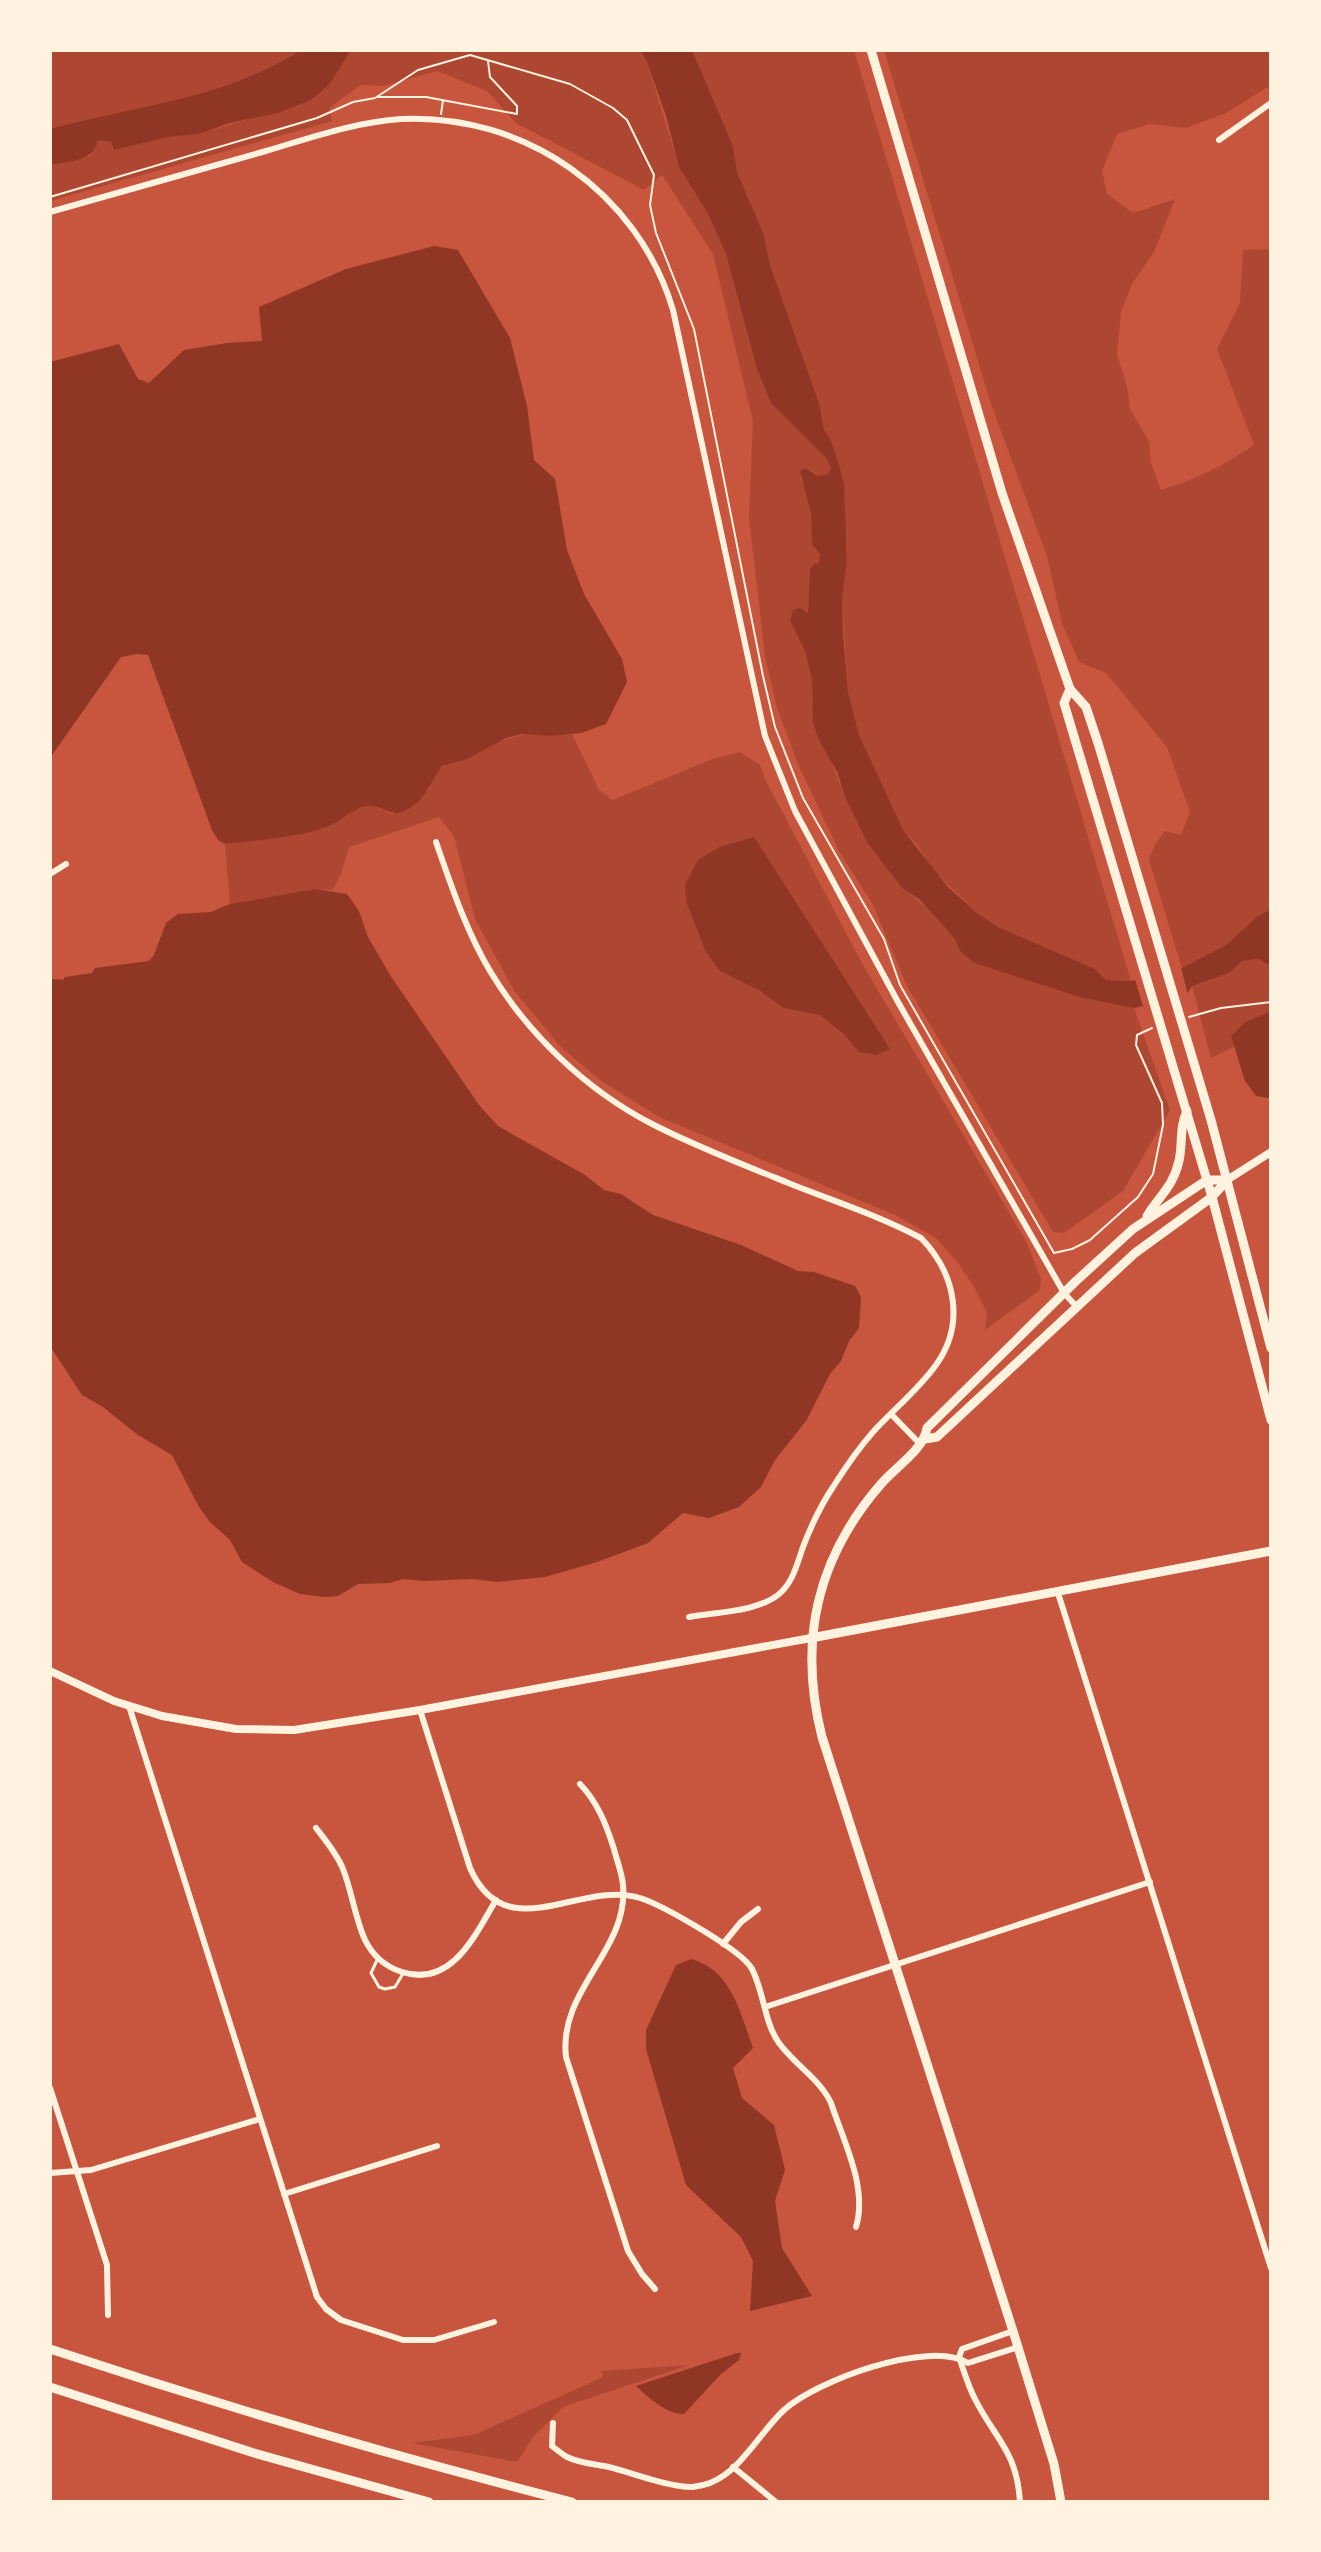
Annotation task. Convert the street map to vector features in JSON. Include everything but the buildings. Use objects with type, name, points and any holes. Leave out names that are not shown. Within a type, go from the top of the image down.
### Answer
[{"type":"main road","points":[[871,50],[1002,493],[1070,689],[1086,707],[1227,1180],[1271,1348]]},
{"type":"main road","points":[[1070,689],[1064,703],[1212,1197],[1271,1420]]},
{"type":"main road","points":[[1061,2502],[1054,2464],[1018,2347],[822,1737],[812,1683],[811,1638],[819,1592],[841,1542],[870,1496],[922,1442],[927,1428],[1064,1293],[1146,1218],[1165,1195],[1181,1154],[1180,1126],[1187,1111]]},
{"type":"main road","points":[[922,1442],[937,1437],[1146,1244],[1212,1197],[1227,1180],[1271,1152]]},
{"type":"main road","points":[[1146,1218],[1207,1180],[1227,1180]]},
{"type":"main road","points":[[50,1671],[129,1706],[185,1722],[269,1731],[319,1728],[1271,1551]]},
{"type":"main road","points":[[50,2349],[344,2442],[572,2502]]},
{"type":"main road","points":[[50,2387],[229,2445],[429,2502]]},
{"type":"street","points":[[1219,140],[1271,103]]},
{"type":"street","points":[[50,212],[358,125],[401,119],[440,120],[509,135],[549,153],[579,173],[617,208],[643,243],[671,302],[773,760],[795,811],[898,1002],[1064,1293],[1077,1307]]},
{"type":"street","points":[[436,842],[466,922],[490,971],[548,1045],[597,1090],[680,1137],[912,1233],[921,1238],[939,1259],[949,1279],[954,1297],[949,1340],[932,1370],[860,1449],[833,1487],[782,1592],[761,1604],[689,1617]]},
{"type":"street","points":[[50,874],[66,864]]},
{"type":"street","points":[[891,1414],[922,1442]]},
{"type":"street","points":[[1058,1593],[1271,2268]]},
{"type":"street","points":[[129,1706],[315,2293],[337,2318],[403,2340],[439,2339],[494,2322]]},
{"type":"street","points":[[420,1710],[470,1868],[484,1890],[496,1900],[515,1908],[535,1909],[593,1895],[624,1894],[659,1906],[740,1954],[750,1965],[770,2026],[780,2044],[824,2090],[831,2103],[858,2187],[860,2207],[856,2227]]},
{"type":"street","points":[[580,1784],[600,1811],[624,1894],[616,1930],[569,2013],[565,2047],[568,2067],[628,2251],[655,2289]]},
{"type":"street","points":[[316,1828],[338,1861],[365,1939],[378,1958],[404,1972],[428,1973],[454,1962],[496,1900]]},
{"type":"street","points":[[765,2007],[1150,1882]]},
{"type":"street","points":[[723,1944],[741,1922],[758,1909]]},
{"type":"street","points":[[50,2088],[107,2265],[108,2315]]},
{"type":"street","points":[[50,2173],[76,2173],[260,2119]]},
{"type":"street","points":[[284,2194],[437,2146]]},
{"type":"street","points":[[1013,2331],[962,2349],[959,2357],[974,2398],[1009,2454],[1020,2502]]},
{"type":"street","points":[[553,2423],[552,2446],[568,2457],[691,2487],[714,2482],[733,2467],[787,2408],[819,2387],[859,2370],[905,2359],[959,2357],[968,2363],[1018,2347]]},
{"type":"street","points":[[733,2467],[776,2502]]},
{"type":"lane","points":[[378,1958],[371,1973],[379,1987],[395,1987],[404,1972]]},
{"type":"path","points":[[375,98],[418,70],[470,55],[570,84],[613,108],[627,120],[654,175],[650,205],[656,233],[694,329],[763,676],[785,755],[818,829],[884,939],[900,985],[1054,1253],[1090,1240],[1138,1197],[1153,1174],[1161,1137],[1162,1103],[1136,1045],[1137,1035],[1154,1028]]},
{"type":"path","points":[[50,197],[317,118],[353,102],[375,98],[426,97],[517,114],[517,106],[490,77],[488,60]]},
{"type":"path","points":[[440,120],[443,99]]},
{"type":"path","points":[[1180,1020],[1221,1008],[1271,1002]]},
{"type":"shaded area","points":[[50,50],[301,50],[272,67],[211,91],[50,129]]},
{"type":"shaded area","points":[[301,50],[351,50],[329,85],[311,100],[278,113],[230,123],[199,134],[169,137],[114,150],[111,142],[98,140],[96,147],[86,157],[50,165],[50,129],[211,90],[272,67]]},
{"type":"shaded area","points":[[351,50],[640,50],[647,62],[679,167],[708,214],[726,254],[757,369],[771,403],[826,458],[831,467],[828,474],[818,476],[811,470],[800,477],[810,510],[812,545],[820,555],[819,565],[810,569],[808,614],[790,620],[805,651],[812,680],[812,703],[819,740],[868,844],[902,888],[931,911],[955,939],[960,951],[974,963],[1079,997],[1134,1008],[1170,1110],[1123,1191],[1064,1233],[1053,1232],[907,986],[873,905],[839,851],[798,764],[777,708],[765,656],[749,518],[753,421],[713,254],[662,175],[644,190],[516,123],[487,91],[437,71],[383,86],[361,85],[329,108],[332,121],[50,201],[50,165],[91,156],[98,140],[111,142],[114,150],[169,137],[199,134],[311,100],[329,85]]},
{"type":"shaded area","points":[[640,50],[692,50],[733,146],[737,172],[764,235],[770,265],[844,484],[847,560],[842,601],[848,692],[859,735],[903,830],[948,887],[977,913],[998,927],[1095,969],[1106,980],[1131,981],[1176,971],[1226,945],[1258,916],[1271,909],[1271,963],[1266,964],[1259,959],[1242,961],[1229,973],[1192,986],[1186,996],[1134,1008],[1079,997],[974,963],[960,951],[955,939],[920,900],[902,888],[868,844],[813,723],[812,680],[805,651],[790,620],[793,610],[800,608],[808,613],[810,569],[815,563],[819,564],[820,554],[812,545],[811,514],[800,471],[805,468],[818,476],[828,474],[831,467],[826,458],[771,403],[757,369],[726,254],[708,214],[679,167],[666,116]]},
{"type":"shaded area","points":[[692,50],[854,50],[1131,981],[1106,980],[1095,969],[998,927],[977,913],[934,871],[903,830],[892,808],[859,735],[848,692],[842,602],[847,541],[830,438],[824,430],[819,403],[770,265],[764,235],[737,172],[733,146]]},
{"type":"shaded area","points":[[884,50],[1271,50],[1271,85],[1226,113],[1186,128],[1150,124],[1117,134],[1102,171],[1107,194],[1133,213],[1175,199],[1154,252],[1132,284],[1121,312],[1117,354],[1130,409],[1149,441],[1151,463],[1161,490],[1209,471],[1254,445],[1217,349],[1240,303],[1243,250],[1271,249],[1271,909],[1258,916],[1226,945],[1182,968],[1149,860],[1155,844],[1165,831],[1181,835],[1190,812],[1167,747],[1106,673],[1079,662],[1062,623],[1047,556],[991,404]]},
{"type":"shaded area","points":[[434,246],[458,250],[510,338],[527,406],[534,460],[555,479],[567,550],[584,594],[622,659],[627,682],[606,724],[581,733],[552,736],[522,734],[506,738],[467,759],[442,766],[416,804],[402,812],[367,806],[316,830],[225,844],[218,840],[212,830],[148,655],[137,654],[121,657],[50,758],[50,362],[119,344],[138,379],[149,383],[184,350],[262,341],[259,307],[346,269]]},
{"type":"shaded area","points":[[535,733],[552,736],[572,734],[599,790],[613,800],[715,758],[740,752],[760,765],[863,965],[1027,1243],[1041,1279],[1040,1290],[985,1330],[987,1313],[974,1287],[936,1238],[895,1215],[659,1117],[600,1080],[561,1047],[515,992],[475,919],[454,836],[439,817],[349,847],[333,890],[315,889],[230,904],[225,844],[293,836],[330,825],[351,811],[371,805],[393,814],[429,790],[436,773],[458,757],[514,737]]},
{"type":"shaded area","points":[[754,837],[890,1049],[876,1055],[859,1052],[845,1035],[820,1015],[784,1008],[759,990],[720,971],[706,952],[687,904],[685,885],[698,860],[720,847]]},
{"type":"shaded area","points":[[315,889],[347,894],[359,911],[368,937],[390,975],[479,1105],[498,1126],[585,1175],[604,1190],[621,1194],[653,1215],[741,1245],[798,1271],[814,1272],[855,1286],[861,1297],[859,1328],[830,1374],[806,1421],[775,1460],[761,1487],[739,1507],[709,1518],[683,1513],[648,1543],[545,1577],[497,1582],[403,1579],[390,1583],[358,1584],[338,1596],[300,1594],[273,1582],[242,1562],[230,1540],[199,1507],[172,1455],[82,1395],[50,1346],[50,982],[92,973],[95,968],[149,961],[166,923],[178,914],[211,912],[230,904]]},
{"type":"shaded area","points":[[1259,959],[1266,964],[1271,963],[1271,1011],[1245,1022],[1231,1036],[1234,1047],[1211,1058],[1192,986],[1229,973],[1242,961]]},
{"type":"shaded area","points":[[1271,1011],[1269,1098],[1256,1096],[1245,1081],[1231,1036],[1245,1022]]},
{"type":"shaded area","points":[[691,1959],[705,1965],[725,1983],[744,2021],[753,2048],[733,2068],[742,2098],[774,2125],[785,2170],[775,2201],[782,2248],[812,2296],[750,2311],[753,2261],[741,2237],[686,2185],[646,2049],[646,2030],[676,1965]]},
{"type":"shaded area","points":[[741,2353],[739,2360],[721,2374],[684,2414],[664,2408],[636,2386]]},
{"type":"shaded area","points":[[689,2365],[563,2407],[533,2437],[517,2462],[412,2443],[474,2435],[603,2377],[601,2371]]},
{"type":"pier","points":[[1180,964],[1189,999],[1144,1010],[1134,976]]}]
